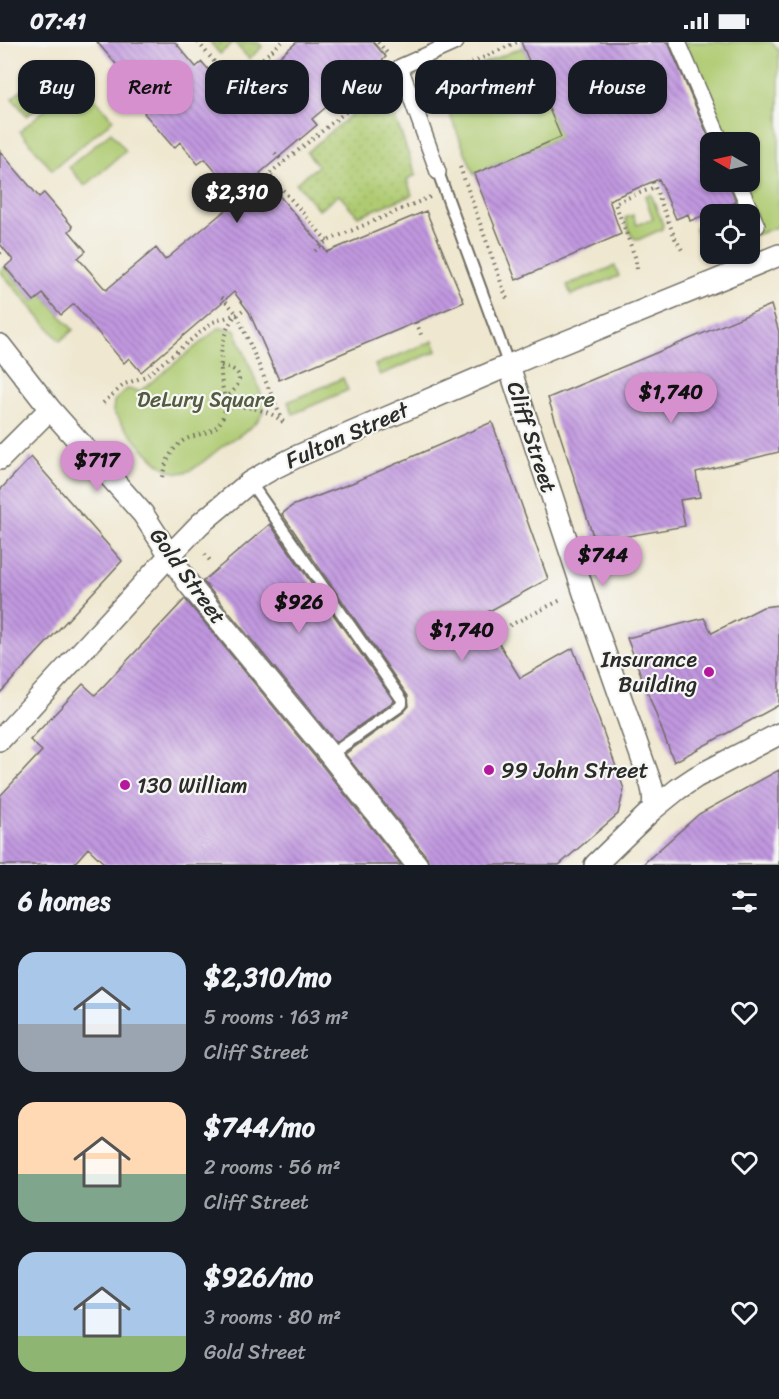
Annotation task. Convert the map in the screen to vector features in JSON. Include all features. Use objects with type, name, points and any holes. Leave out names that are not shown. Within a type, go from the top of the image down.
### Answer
[{"type":"street","points":[[403,66],[456,42]]},
{"type":"street","points":[[678,42],[717,132]]},
{"type":"street","name":"Cliff Street","points":[[403,75],[438,172]]},
{"type":"street","name":"Fulton Street","points":[[0,740],[200,524],[250,482],[298,456],[508,366],[779,255]]},
{"type":"street","name":"Gold Street","points":[[0,345],[50,409],[143,514],[188,583],[330,755],[417,865]]},
{"type":"street","name":"Cliff Street","points":[[508,366],[651,784],[655,802],[652,810]]},
{"type":"street","points":[[0,459],[50,409]]},
{"type":"street","points":[[594,865],[652,810],[696,777],[779,734]]},
{"type":"lane","name":"Cliff Street","points":[[438,172],[508,366]]},
{"type":"lane","points":[[250,482],[400,697],[402,704],[399,708],[330,755]]},
{"type":"path","points":[[198,42],[213,60]]},
{"type":"path","points":[[260,60],[282,42]]},
{"type":"path","points":[[478,60],[517,42]]},
{"type":"path","points":[[327,241],[269,174],[343,114]]},
{"type":"path","points":[[275,153],[284,162]]},
{"type":"path","points":[[457,159],[508,302]]},
{"type":"path","points":[[637,269],[635,257],[615,203],[654,184],[682,250]]},
{"type":"path","points":[[315,251],[327,241],[444,191]]},
{"type":"path","points":[[222,297],[237,314],[284,422],[264,410],[225,406]]},
{"type":"path","points":[[162,477],[168,459],[180,443],[215,429],[221,422],[225,406],[221,366],[226,328],[237,314],[246,308]]},
{"type":"path","points":[[103,403],[125,384],[147,376],[213,322],[237,314]]},
{"type":"path","points":[[416,322],[422,337]]},
{"type":"path","points":[[221,366],[233,369],[239,380],[233,393],[225,397]]},
{"type":"path","points":[[205,554],[211,562]]},
{"type":"path","points":[[488,636],[561,600]]},
{"type":"green space","points":[[210,42],[234,42],[220,54]]},
{"type":"green space","points":[[234,42],[258,42],[262,47],[249,59]]},
{"type":"green space","points":[[675,42],[771,42],[779,51],[779,226],[760,233],[760,204],[744,204],[738,192],[760,192],[760,132],[714,132]]},
{"type":"green space","points":[[523,47],[528,60],[492,60]]},
{"type":"green space","points":[[18,93],[18,105],[12,98]]},
{"type":"green space","points":[[95,98],[113,120],[52,170],[20,131],[40,114],[95,114]]},
{"type":"green space","points":[[352,114],[394,114],[416,175],[407,179],[412,195],[358,216],[339,195],[319,210],[296,183],[318,166],[307,152]]},
{"type":"green space","points":[[450,114],[551,114],[561,137],[474,174]]},
{"type":"green space","points":[[111,132],[126,151],[85,186],[69,167]]},
{"type":"green space","points":[[651,194],[663,225],[662,229],[638,240],[631,234],[625,218],[633,215],[637,225],[653,219],[645,196]]},
{"type":"green space","points":[[700,227],[700,241],[695,229]]},
{"type":"green space","points":[[615,266],[619,276],[571,295],[567,285]]},
{"type":"green space","points":[[5,267],[34,301],[43,294],[73,330],[60,341],[0,271]]},
{"type":"green space","name":"DeLury Square","points":[[219,328],[235,330],[262,396],[264,410],[252,426],[198,466],[187,472],[173,472],[148,454],[132,436],[113,412],[114,401],[127,389],[140,391]]},
{"type":"green space","points":[[433,341],[437,351],[380,375],[375,365]]},
{"type":"green space","points":[[343,378],[348,390],[293,414],[288,402]]},
{"type":"building","points":[[97,42],[175,42],[190,60],[112,60]]},
{"type":"building","points":[[297,42],[373,42],[386,57],[382,60],[321,60],[321,111],[312,119],[317,125],[260,173],[327,252],[426,211],[464,302],[279,380],[249,312],[234,292],[141,372],[129,358],[124,363],[74,304],[61,315],[43,294],[34,301],[5,267],[13,260],[0,244],[0,151],[39,197],[44,193],[73,227],[69,231],[86,251],[78,258],[106,290],[156,248],[165,260],[239,199],[205,159],[198,164],[180,142],[174,148],[145,114],[193,114],[193,63],[196,67],[202,62],[205,66],[205,114],[309,114],[309,60],[276,60]]},
{"type":"building","points":[[521,42],[668,42],[706,132],[700,132],[700,192],[732,192],[736,202],[700,204],[700,217],[690,221],[688,214],[676,219],[659,179],[609,200],[621,234],[516,280],[474,174],[561,137],[551,114],[556,114],[556,60],[529,60]]},
{"type":"building","points":[[771,305],[779,332],[779,452],[696,472],[700,497],[680,500],[685,526],[595,542],[548,398]]},
{"type":"building","points":[[492,422],[548,579],[482,615],[520,678],[573,648],[624,789],[618,814],[559,865],[429,865],[427,857],[345,754],[404,712],[409,706],[408,696],[282,514],[292,506],[352,483]]},
{"type":"building","points":[[31,457],[122,561],[0,693],[0,490]]},
{"type":"building","points":[[270,524],[394,701],[336,742],[203,581]]},
{"type":"building","points":[[185,599],[401,865],[106,865],[88,848],[73,865],[0,865],[0,796],[42,751],[30,740],[83,684],[95,695]]},
{"type":"building","name":"Insurance Building","points":[[779,605],[779,705],[674,762],[627,638],[704,618],[712,633],[763,607]]},
{"type":"building","points":[[779,770],[779,865],[642,865],[699,814]]},
{"type":"place","name":"Insurance Building","points":[[709,672]]},
{"type":"place","name":"99 John Street","points":[[489,770]]},
{"type":"place","name":"130 William","points":[[125,785]]}]
